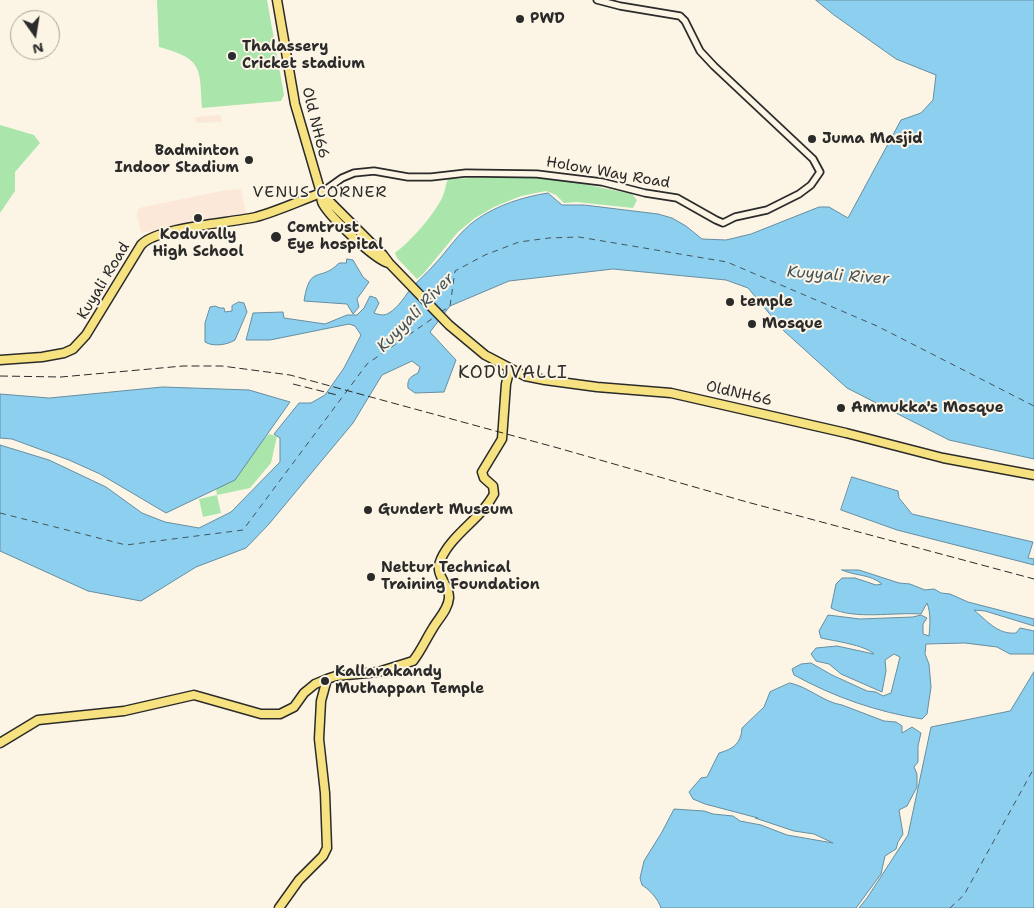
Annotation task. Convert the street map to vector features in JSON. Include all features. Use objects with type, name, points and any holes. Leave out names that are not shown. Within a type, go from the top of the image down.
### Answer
[{"type":"main road","name":"Old NH66","points":[[277,0],[295,104],[323,204],[338,221],[380,260],[389,263],[449,325]]},
{"type":"main road","name":"Kuyali Road","points":[[0,360],[42,357],[64,353],[73,349],[86,335],[141,245],[148,239],[167,233],[255,217],[321,193]]},
{"type":"main road","name":"OldNH66","points":[[449,325],[485,355],[534,379],[597,387],[671,392],[943,458],[1034,475]]},
{"type":"main road","points":[[0,743],[38,720],[124,711],[194,695],[256,712],[280,714],[294,707],[304,693],[315,684],[327,679],[336,676],[378,672],[413,661],[447,608],[449,600],[448,591],[440,577],[439,571],[442,558],[454,541],[487,505],[494,494],[493,486],[484,478],[482,472],[502,439],[506,384],[510,368]]},
{"type":"main road","points":[[279,908],[299,880],[323,856],[327,848],[325,793],[319,739],[321,701],[327,679]]},
{"type":"street","name":"Holow Way Road","points":[[321,193],[348,175],[374,171],[408,177],[431,177],[477,172],[537,174],[602,182],[645,193],[676,198],[723,223],[767,210],[799,194],[811,185],[820,172],[812,159],[700,51],[685,21],[680,16],[596,0]]},
{"type":"shaded area","points":[[220,115],[222,122],[196,123],[195,117]]},
{"type":"shaded area","points":[[241,189],[246,213],[142,233],[140,229],[137,214],[139,208],[221,191]]},
{"type":"green space","name":"Thalassery Cricket stadium","points":[[157,0],[267,0],[284,95],[281,101],[202,108],[199,73],[196,66],[184,56],[159,47]]},
{"type":"green space","points":[[0,125],[34,135],[40,143],[15,172],[15,191],[0,213]]},
{"type":"green space","points":[[524,176],[569,181],[632,194],[637,200],[633,208],[576,202],[564,203],[556,195],[546,191],[521,196],[494,207],[475,218],[458,232],[417,279],[397,258],[395,253],[421,228],[438,205],[448,179]]},
{"type":"green space","points":[[269,434],[277,436],[271,463],[250,488],[217,495],[216,489]]},
{"type":"green space","points":[[217,495],[221,513],[203,517],[199,499]]},
{"type":"water","name":"Kuyyali River","points":[[816,0],[1034,0],[1034,459],[949,440],[847,388],[784,331],[748,288],[726,280],[613,269],[509,281],[450,306],[430,332],[456,360],[444,392],[415,393],[408,388],[409,380],[418,373],[420,367],[412,361],[382,375],[353,423],[269,524],[246,548],[196,567],[141,601],[88,591],[0,551],[0,445],[49,460],[106,487],[142,513],[165,522],[199,528],[231,512],[280,462],[280,438],[274,434],[299,403],[311,403],[325,395],[344,368],[361,335],[355,326],[349,324],[270,340],[246,340],[253,313],[283,312],[284,318],[325,324],[347,315],[357,315],[364,308],[370,296],[376,298],[379,303],[374,313],[387,314],[399,305],[412,287],[464,230],[476,220],[501,206],[520,199],[548,193],[562,205],[584,205],[658,214],[672,218],[702,239],[726,240],[751,234],[819,207],[829,207],[848,218],[901,120],[921,113],[933,100],[936,75],[896,59]]},
{"type":"water","points":[[347,259],[353,260],[363,277],[369,282],[357,299],[359,307],[353,314],[347,304],[304,301],[306,289],[313,278],[332,269],[339,263],[346,263]]},
{"type":"water","points":[[239,302],[244,303],[247,312],[235,340],[220,345],[205,342],[205,323],[210,307],[224,308],[225,312],[232,311],[232,306]]},
{"type":"water","points":[[163,387],[249,390],[290,402],[235,480],[166,513],[100,474],[69,460],[12,439],[0,438],[0,394],[49,398]]},
{"type":"water","points":[[852,477],[898,491],[899,498],[912,514],[1033,542],[1028,558],[1034,559],[1034,565],[897,530],[841,510]]},
{"type":"water","points":[[842,570],[859,570],[925,590],[934,589],[968,602],[1034,619],[1034,626],[985,611],[974,610],[993,626],[1004,632],[1016,633],[1020,628],[1034,631],[1034,654],[1010,654],[997,647],[965,643],[926,644],[925,654],[929,664],[931,687],[927,714],[922,719],[872,708],[825,690],[794,675],[792,669],[801,664],[811,663],[832,675],[883,696],[891,693],[900,657],[894,654],[885,660],[886,671],[882,692],[841,674],[829,664],[816,661],[811,654],[816,648],[837,646],[874,654],[864,648],[821,638],[819,631],[828,615],[860,619],[921,615],[927,618],[923,624],[923,634],[929,636],[930,615],[927,603],[921,614],[862,615],[840,612],[831,608],[836,584],[842,578],[855,578],[876,585],[882,584],[873,578]]},
{"type":"water","points":[[1034,672],[1034,908],[859,908],[908,835],[931,727],[1010,711]]},
{"type":"water","points":[[790,683],[835,703],[884,721],[896,722],[902,726],[902,733],[912,727],[921,733],[918,746],[918,762],[914,767],[917,774],[917,787],[907,806],[899,810],[903,834],[896,849],[885,856],[881,874],[856,908],[661,908],[658,901],[642,885],[640,878],[644,861],[674,809],[704,811],[733,816],[740,821],[761,825],[787,835],[833,843],[814,834],[794,831],[755,818],[758,818],[705,804],[693,799],[689,792],[701,778],[707,777],[719,753],[732,748],[738,742],[742,728],[764,707],[770,692]]},
{"type":"ferry route","points":[[441,312],[450,306],[455,271],[485,255],[519,242],[579,237],[727,262],[877,326],[1034,406]]},
{"type":"ferry route","points":[[0,513],[126,545],[243,530],[367,364],[436,316]]},
{"type":"ferry route","points":[[950,908],[964,895],[1034,768]]},
{"type":"railway","points":[[0,376],[61,377],[183,366],[222,366],[290,375],[747,502],[1034,579]]},
{"type":"railway","points":[[293,384],[337,395]]},
{"type":"place","name":"PWD","points":[[520,19]]},
{"type":"place","name":"Thalassery Cricket stadium","points":[[232,56]]},
{"type":"place","name":"Juma Masjid","points":[[812,139]]},
{"type":"place","name":"Badminton Indoor Stadium","points":[[249,160]]},
{"type":"place","name":"Koduvally High School","points":[[198,218]]},
{"type":"place","name":"Comtrust Eye hospital","points":[[276,237]]},
{"type":"place","name":"temple","points":[[730,302]]},
{"type":"place","name":"Mosque","points":[[752,324]]},
{"type":"place","name":"Ammukka's Mosque","points":[[841,408]]},
{"type":"place","name":"Gundert Museum","points":[[368,510]]},
{"type":"place","name":"Nettur Technical Training Foundation","points":[[371,577]]},
{"type":"place","name":"Kallarakandy Muthappan Temple","points":[[325,681]]},
{"type":"district","name":"VENUS CORNER","points":[[320,193]]},
{"type":"district","name":"KODUVALLI","points":[[513,373]]}]
